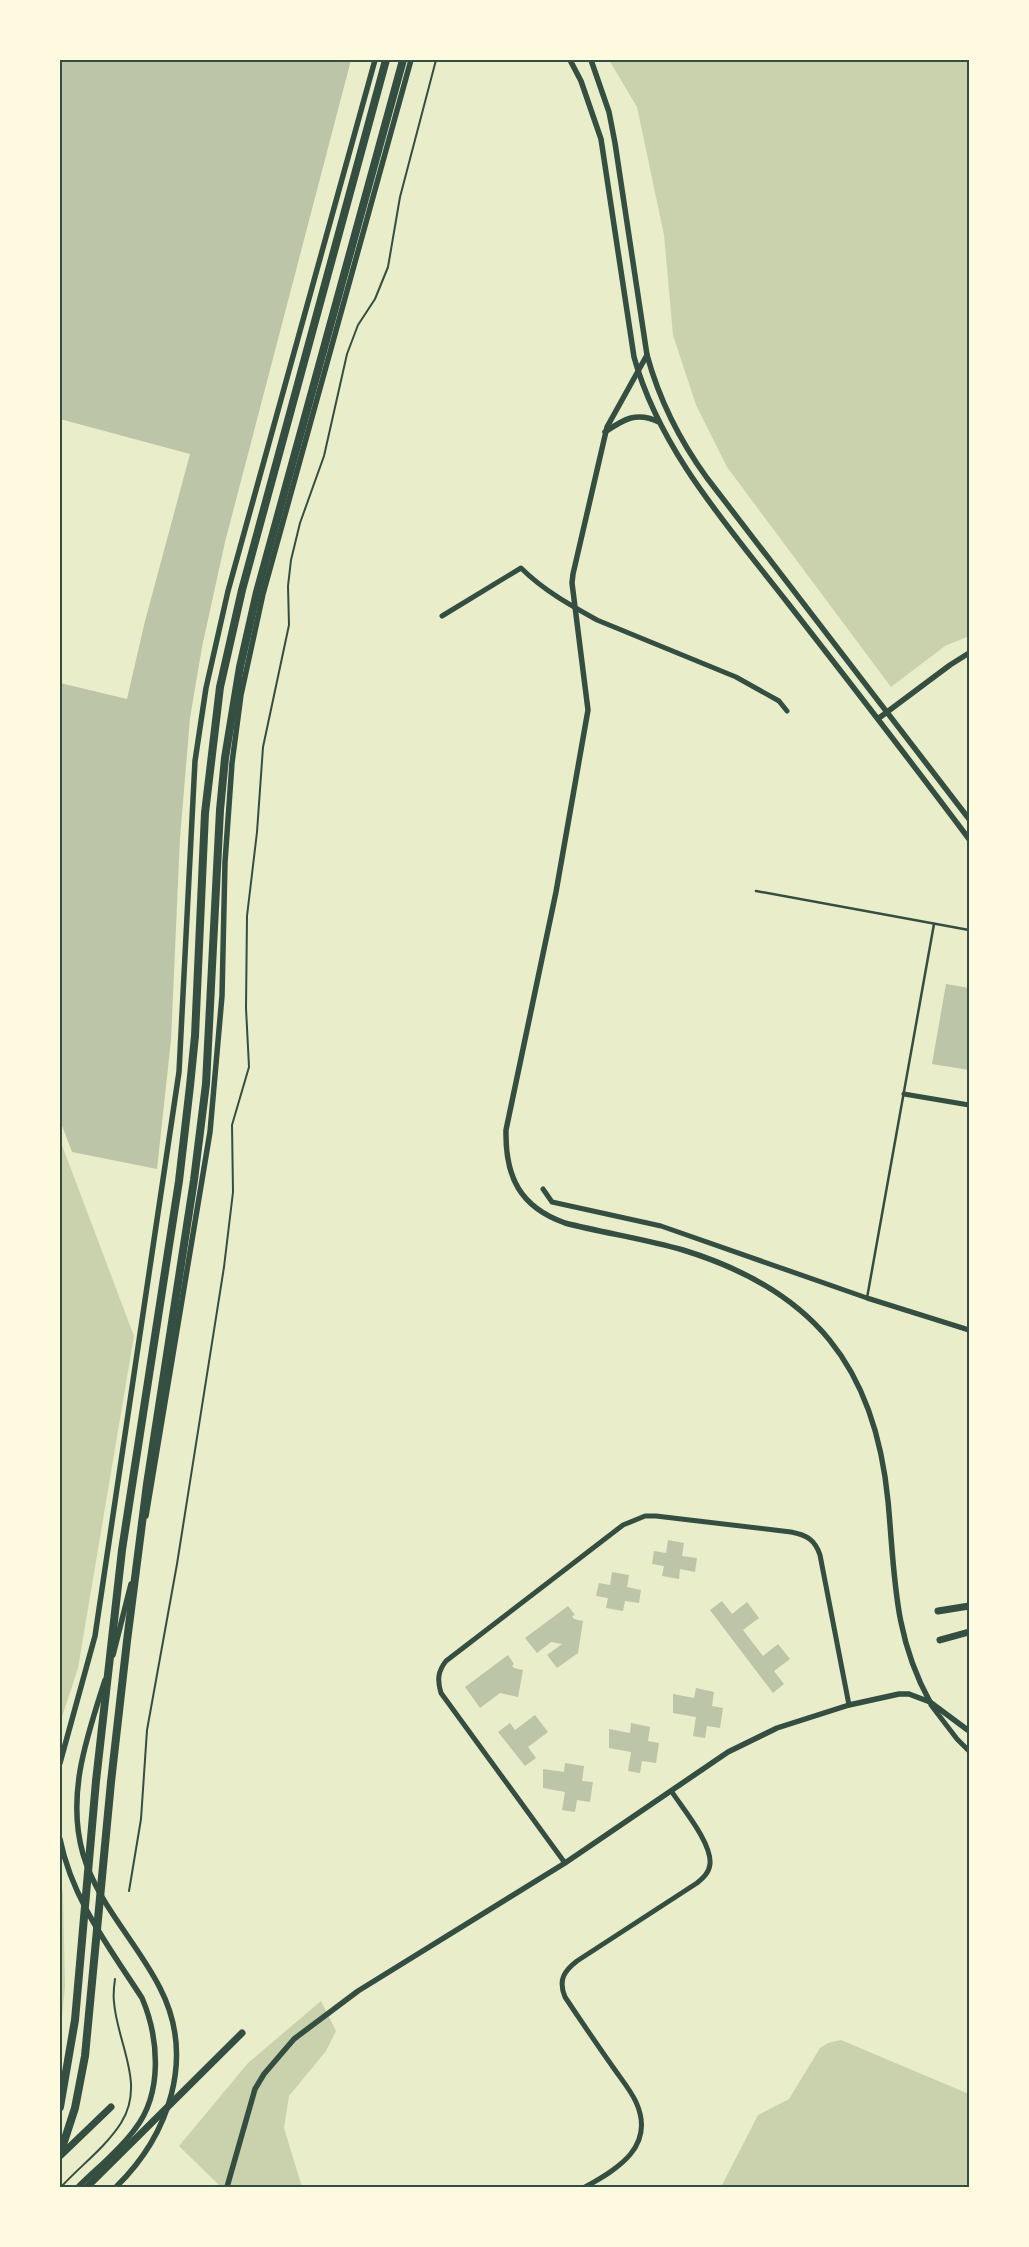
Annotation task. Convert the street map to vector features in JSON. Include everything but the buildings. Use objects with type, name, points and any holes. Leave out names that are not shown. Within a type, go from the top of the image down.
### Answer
[{"type":"main road","points":[[60,2107],[75,2020],[96,1781],[122,1550],[179,1181],[190,1086],[196,1027],[205,813],[220,686],[250,562],[386,60]]},
{"type":"main road","points":[[60,2155],[75,2108],[85,2056],[111,1782],[127,1641],[147,1484],[194,1180],[204,1103],[210,1034],[220,810],[229,728],[255,600],[403,60]]},
{"type":"main road","points":[[938,1611],[969,1606]]},
{"type":"main road","points":[[940,1640],[969,1632]]},
{"type":"main road","points":[[87,2187],[242,2033]]},
{"type":"main road","points":[[60,2155],[111,2107]]},
{"type":"street","points":[[60,1763],[95,1636],[179,1072],[195,761],[206,688],[228,591],[374,60]]},
{"type":"street","points":[[116,2187],[135,2167],[156,2137],[172,2092],[176,2066],[175,2031],[160,1988],[110,1911],[91,1875],[83,1854],[78,1831],[77,1807],[80,1766],[119,1635],[142,1541],[210,1132],[222,996],[225,862],[232,763],[241,695],[263,594],[411,60]]},
{"type":"street","points":[[570,60],[581,81],[601,139],[628,324],[638,371],[659,422],[675,452],[710,502],[878,718],[969,839]]},
{"type":"street","points":[[590,60],[609,112],[615,143],[647,355],[662,399],[681,439],[698,465],[888,711],[969,820]]},
{"type":"street","points":[[647,355],[605,432],[573,574],[575,608],[588,710],[556,892],[506,1130],[508,1162],[516,1186],[535,1209],[549,1217],[565,1223],[682,1250],[747,1274],[780,1293],[804,1312],[826,1334],[857,1379],[880,1442],[888,1500],[894,1590],[901,1632],[909,1658],[930,1702],[957,1740],[969,1750]]},
{"type":"street","points":[[605,432],[622,421],[635,416],[644,416],[659,422]]},
{"type":"street","points":[[442,616],[521,568],[533,580],[597,620],[736,677],[779,701],[786,711]]},
{"type":"street","points":[[878,718],[950,665],[969,654]]},
{"type":"street","points":[[904,1094],[969,1105]]},
{"type":"street","points":[[543,1190],[552,1202],[661,1226],[867,1298],[969,1330]]},
{"type":"street","points":[[565,1863],[441,1693],[438,1679],[440,1669],[446,1661],[623,1525],[644,1516],[656,1516],[791,1532],[808,1537],[817,1547],[822,1560],[834,1636],[849,1705]]},
{"type":"street","points":[[227,2187],[255,2090],[264,2074],[294,2039],[358,1991],[565,1863],[672,1792],[728,1752],[752,1738],[849,1705],[899,1694],[909,1694],[930,1702],[969,1731]]},
{"type":"street","points":[[586,2187],[622,2164],[633,2151],[640,2137],[642,2122],[636,2101],[565,1997],[562,1981],[564,1974],[577,1961],[697,1883],[708,1870],[710,1864],[706,1846],[672,1792]]},
{"type":"street","points":[[60,1839],[65,1862],[77,1892],[92,1920],[142,1998],[148,2011],[155,2049],[155,2069],[149,2104],[135,2130],[78,2187]]},
{"type":"lane","points":[[756,891],[969,930]]},
{"type":"lane","points":[[867,1298],[934,924]]},
{"type":"path","points":[[129,1891],[141,1819],[147,1730],[177,1564],[224,1267],[233,1192],[232,1125],[249,1067],[246,1008],[248,916],[257,832],[263,747],[289,625],[288,586],[291,560],[300,523],[324,456],[347,354],[358,324],[375,299],[388,267],[400,196],[436,60]]},
{"type":"path","points":[[61,2187],[109,2138],[122,2122],[127,2110],[132,2079],[114,2001],[115,1979]]},
{"type":"green space","points":[[609,60],[969,60],[969,636],[945,646],[891,687],[727,467],[696,405],[673,335],[664,235],[637,107]]},
{"type":"green space","points":[[60,1140],[134,1336],[78,1668],[60,1723]]},
{"type":"green space","points":[[60,1879],[63,1894],[65,1986],[60,2038]]},
{"type":"green space","points":[[321,2001],[336,2031],[326,2051],[289,2096],[284,2128],[302,2187],[221,2187],[179,2146],[248,2063]]},
{"type":"green space","points":[[841,2040],[969,2094],[969,2187],[721,2187],[758,2115],[789,2099],[820,2048],[828,2043]]}]
